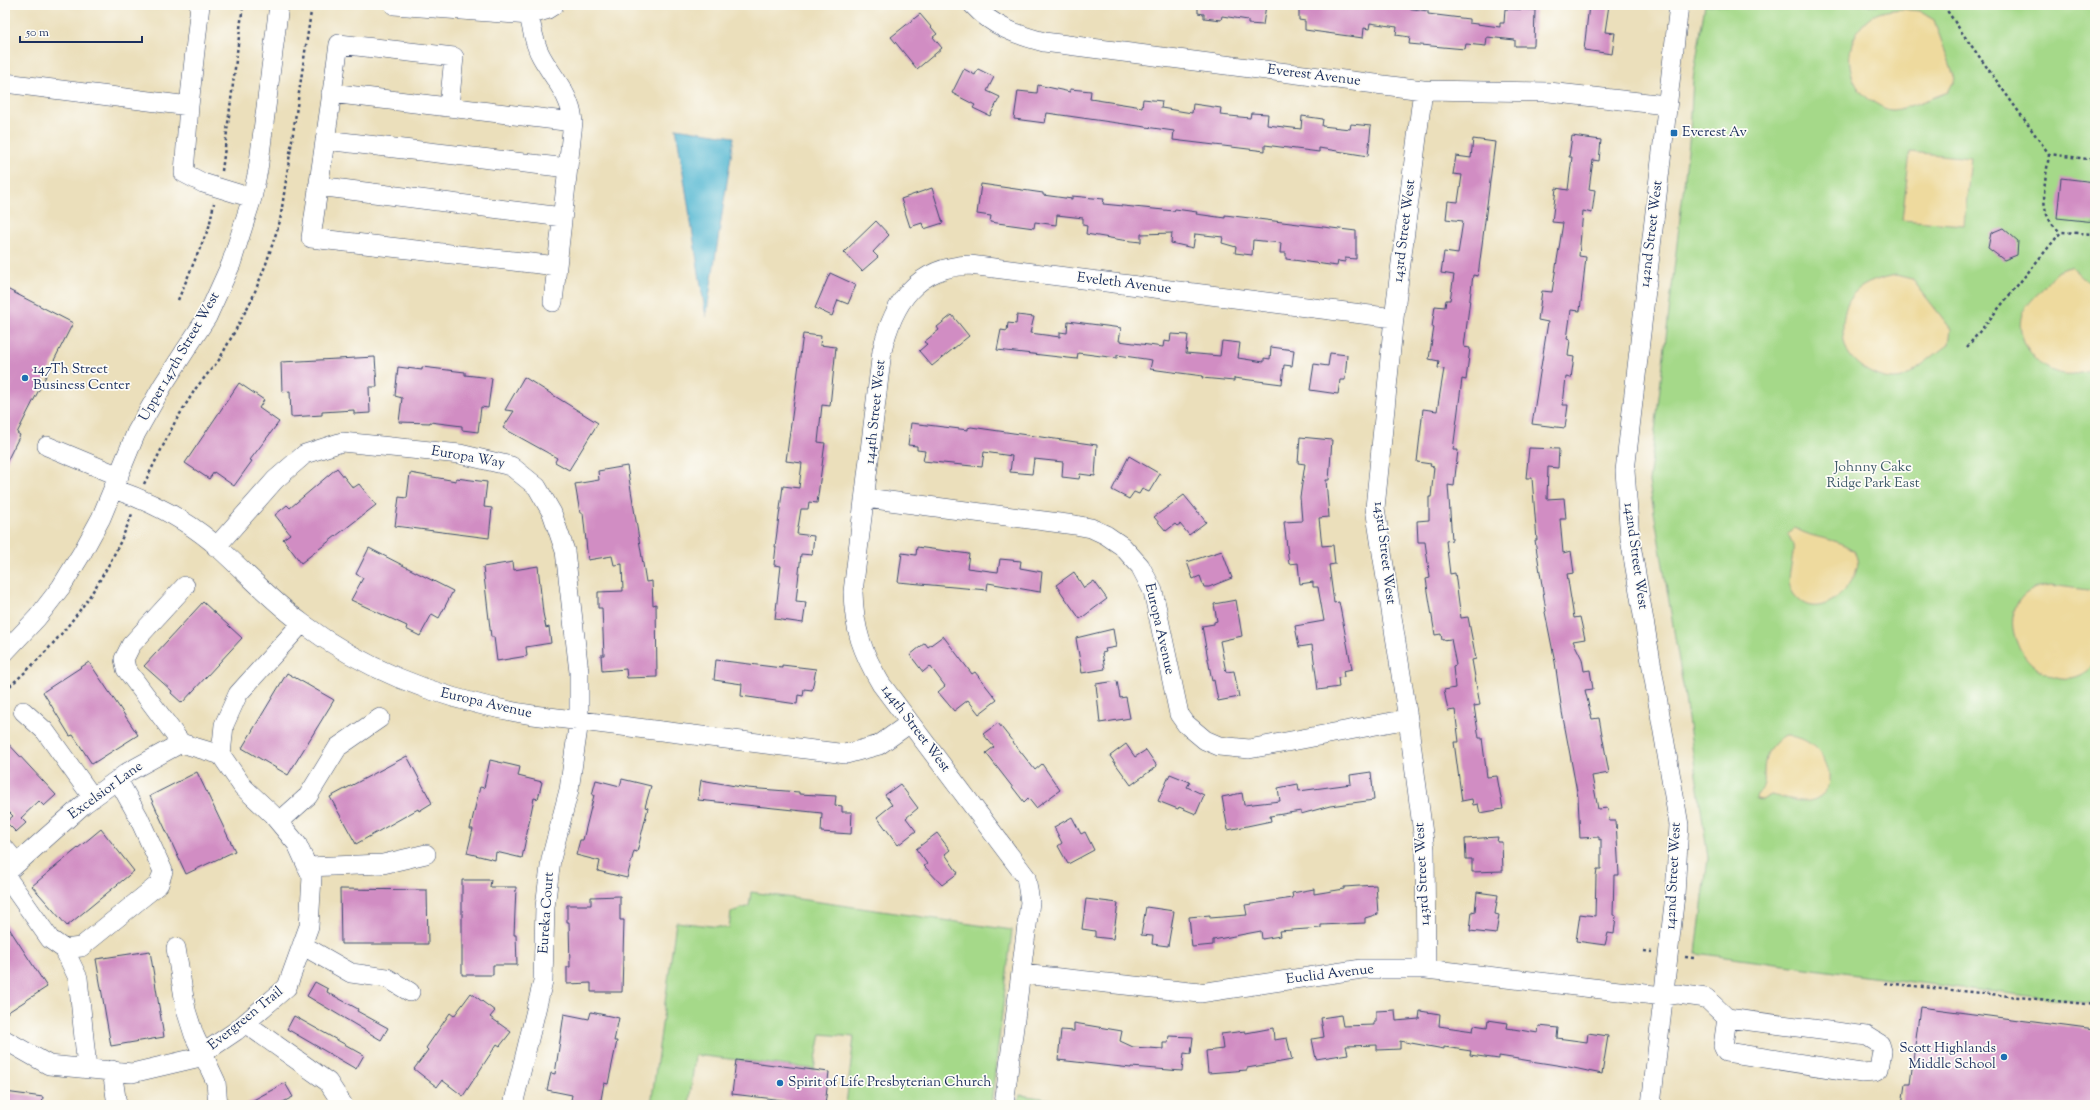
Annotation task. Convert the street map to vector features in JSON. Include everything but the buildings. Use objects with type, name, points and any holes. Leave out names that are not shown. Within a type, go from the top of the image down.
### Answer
[{"type":"street","points":[[200,5],[189,106],[184,173],[203,183],[252,198]]},
{"type":"street","name":"Upper 147th Street West","points":[[5,652],[37,618],[61,587],[82,554],[101,518],[147,412],[207,316],[231,264],[252,198],[258,170],[279,5]]},
{"type":"street","points":[[394,5],[528,10],[546,10],[554,5]]},
{"type":"street","name":"Everest Avenue","points":[[973,5],[994,24],[1028,38],[1044,42],[1423,90],[1549,92],[1666,105]]},
{"type":"street","name":"142nd Street West","points":[[1651,1105],[1675,894],[1679,825],[1630,540],[1625,471],[1666,105],[1679,5]]},
{"type":"street","points":[[528,10],[540,55],[560,85],[572,110],[573,122],[553,302]]},
{"type":"street","points":[[449,107],[454,57],[339,44],[311,238],[557,266]]},
{"type":"street","points":[[5,83],[189,106]]},
{"type":"street","name":"143rd Street West","points":[[1423,90],[1394,318],[1375,508],[1408,719],[1425,849],[1426,969]]},
{"type":"street","points":[[332,93],[573,122]]},
{"type":"street","points":[[325,140],[568,168]]},
{"type":"street","points":[[318,186],[562,217]]},
{"type":"street","name":"Eveleth Avenue","points":[[886,333],[899,304],[906,293],[915,284],[944,269],[957,265],[970,265],[1394,318]]},
{"type":"street","name":"144th Street West","points":[[886,333],[882,351],[866,498],[853,592],[856,629],[868,662],[881,684],[1026,877],[1030,902],[1022,974],[1004,1105]]},
{"type":"street","name":"Europa Way","points":[[216,547],[275,480],[306,454],[342,442],[460,454],[512,466],[537,487],[552,513],[565,551],[579,672],[579,721]]},
{"type":"street","name":"Europa Avenue","points":[[47,446],[116,482],[186,523],[216,547],[262,590],[302,623],[346,652],[376,668],[449,697],[499,710],[846,754],[879,745],[910,723]]},
{"type":"street","name":"Europa Avenue","points":[[866,498],[1091,528],[1122,546],[1140,566],[1153,591],[1179,714],[1195,733],[1219,746],[1248,749],[1408,719]]},
{"type":"street","points":[[185,586],[131,645],[124,659],[126,669],[181,743],[221,755],[224,725],[238,694],[302,623]]},
{"type":"street","points":[[23,711],[45,731],[93,798]]},
{"type":"street","points":[[278,822],[308,796],[338,747],[380,718]]},
{"type":"street","name":"Eureka Court","points":[[513,1105],[542,981],[545,907],[551,859],[569,790],[579,721]]},
{"type":"street","name":"Excelsior Lane","points":[[9,871],[93,798],[118,780],[181,743]]},
{"type":"street","name":"Evergreen Trail","points":[[5,1040],[49,1065],[132,1073],[196,1058],[246,1022],[287,987],[309,926],[312,877],[297,844],[278,822],[243,787],[221,755]]},
{"type":"street","points":[[64,949],[81,947],[159,884],[163,871],[138,816],[118,780]]},
{"type":"street","points":[[5,849],[9,871],[50,940],[64,949],[78,978],[87,1068]]},
{"type":"street","points":[[307,867],[383,864],[426,854]]},
{"type":"street","points":[[302,945],[351,973],[387,978],[410,992]]},
{"type":"street","points":[[176,948],[186,1010],[202,1054],[216,1082],[218,1105]]},
{"type":"street","name":"Euclid Avenue","points":[[1022,974],[1200,993],[1362,969],[1426,969],[1663,996],[1684,994],[1706,998],[1727,1018]]},
{"type":"street","points":[[1727,1018],[1867,1036],[1880,1044],[1882,1051],[1879,1069],[1875,1072],[1862,1073],[1726,1052],[1723,1046],[1727,1018]]},
{"type":"street","points":[[246,1022],[328,1082],[343,1105]]},
{"type":"street","points":[[112,1070],[117,1105]]},
{"type":"path","points":[[178,300],[209,227],[224,163],[243,5]]},
{"type":"path","points":[[1947,5],[1948,12],[1963,34],[2049,154],[2043,208],[2053,226],[2061,232],[2095,234]]},
{"type":"path","points":[[2049,154],[2095,160]]},
{"type":"path","points":[[1967,347],[2061,232]]},
{"type":"path","points":[[1885,983],[2095,1005]]},
{"type":"green space","name":"Johnny Cake Ridge Park East","points":[[1705,5],[2095,5],[2095,1004],[1887,979],[1696,953],[1708,858],[1684,691],[1649,482],[1690,133],[1693,79]]},
{"type":"green space","points":[[751,892],[1012,930],[991,1105],[846,1105],[854,1037],[821,1034],[814,1069],[695,1055],[689,1105],[651,1105],[676,922],[729,928],[731,912],[749,906]]},
{"type":"green space","points":[[1020,1095],[1092,1105],[1018,1105]]},
{"type":"sand","points":[[1902,9],[1919,11],[1934,20],[1955,79],[1948,92],[1911,105],[1890,110],[1875,103],[1864,95],[1857,86],[1852,74],[1850,50],[1854,38],[1861,27],[1870,18],[1881,12]]},
{"type":"sand","points":[[1910,152],[1971,158],[1964,225],[1902,220]]},
{"type":"sand","points":[[2071,267],[2095,289],[2095,369],[2082,373],[2068,374],[2050,370],[2035,358],[2024,341],[2020,323],[2022,314],[2026,307],[2052,276],[2061,270]]},
{"type":"sand","points":[[1896,275],[1912,279],[1951,329],[1949,344],[1906,376],[1895,379],[1880,377],[1872,374],[1853,360],[1846,348],[1843,322],[1850,298],[1858,289],[1868,283]]},
{"type":"sand","points":[[1795,528],[1810,535],[1840,543],[1854,550],[1858,564],[1854,577],[1841,594],[1824,605],[1815,606],[1805,604],[1792,592],[1789,579],[1793,545],[1788,533]]},
{"type":"sand","points":[[2051,585],[2095,591],[2095,662],[2076,677],[2061,678],[2043,672],[2029,661],[2019,646],[2013,630],[2013,615],[2019,601],[2031,590]]},
{"type":"sand","points":[[1786,736],[1799,738],[1810,744],[1819,753],[1826,763],[1829,774],[1828,785],[1823,794],[1809,801],[1798,801],[1771,795],[1762,800],[1756,799],[1764,785],[1766,756],[1775,742]]},
{"type":"water","points":[[676,128],[734,137],[706,317]]},
{"type":"place","name":"Everest Av","points":[[1674,133]]},
{"type":"place","name":"147Th Street Business Center","points":[[25,378]]},
{"type":"place","name":"Scott Highlands Middle School","points":[[2004,1057]]},
{"type":"place","name":"Spirit of Life Presbyterian Church","points":[[780,1083]]}]
